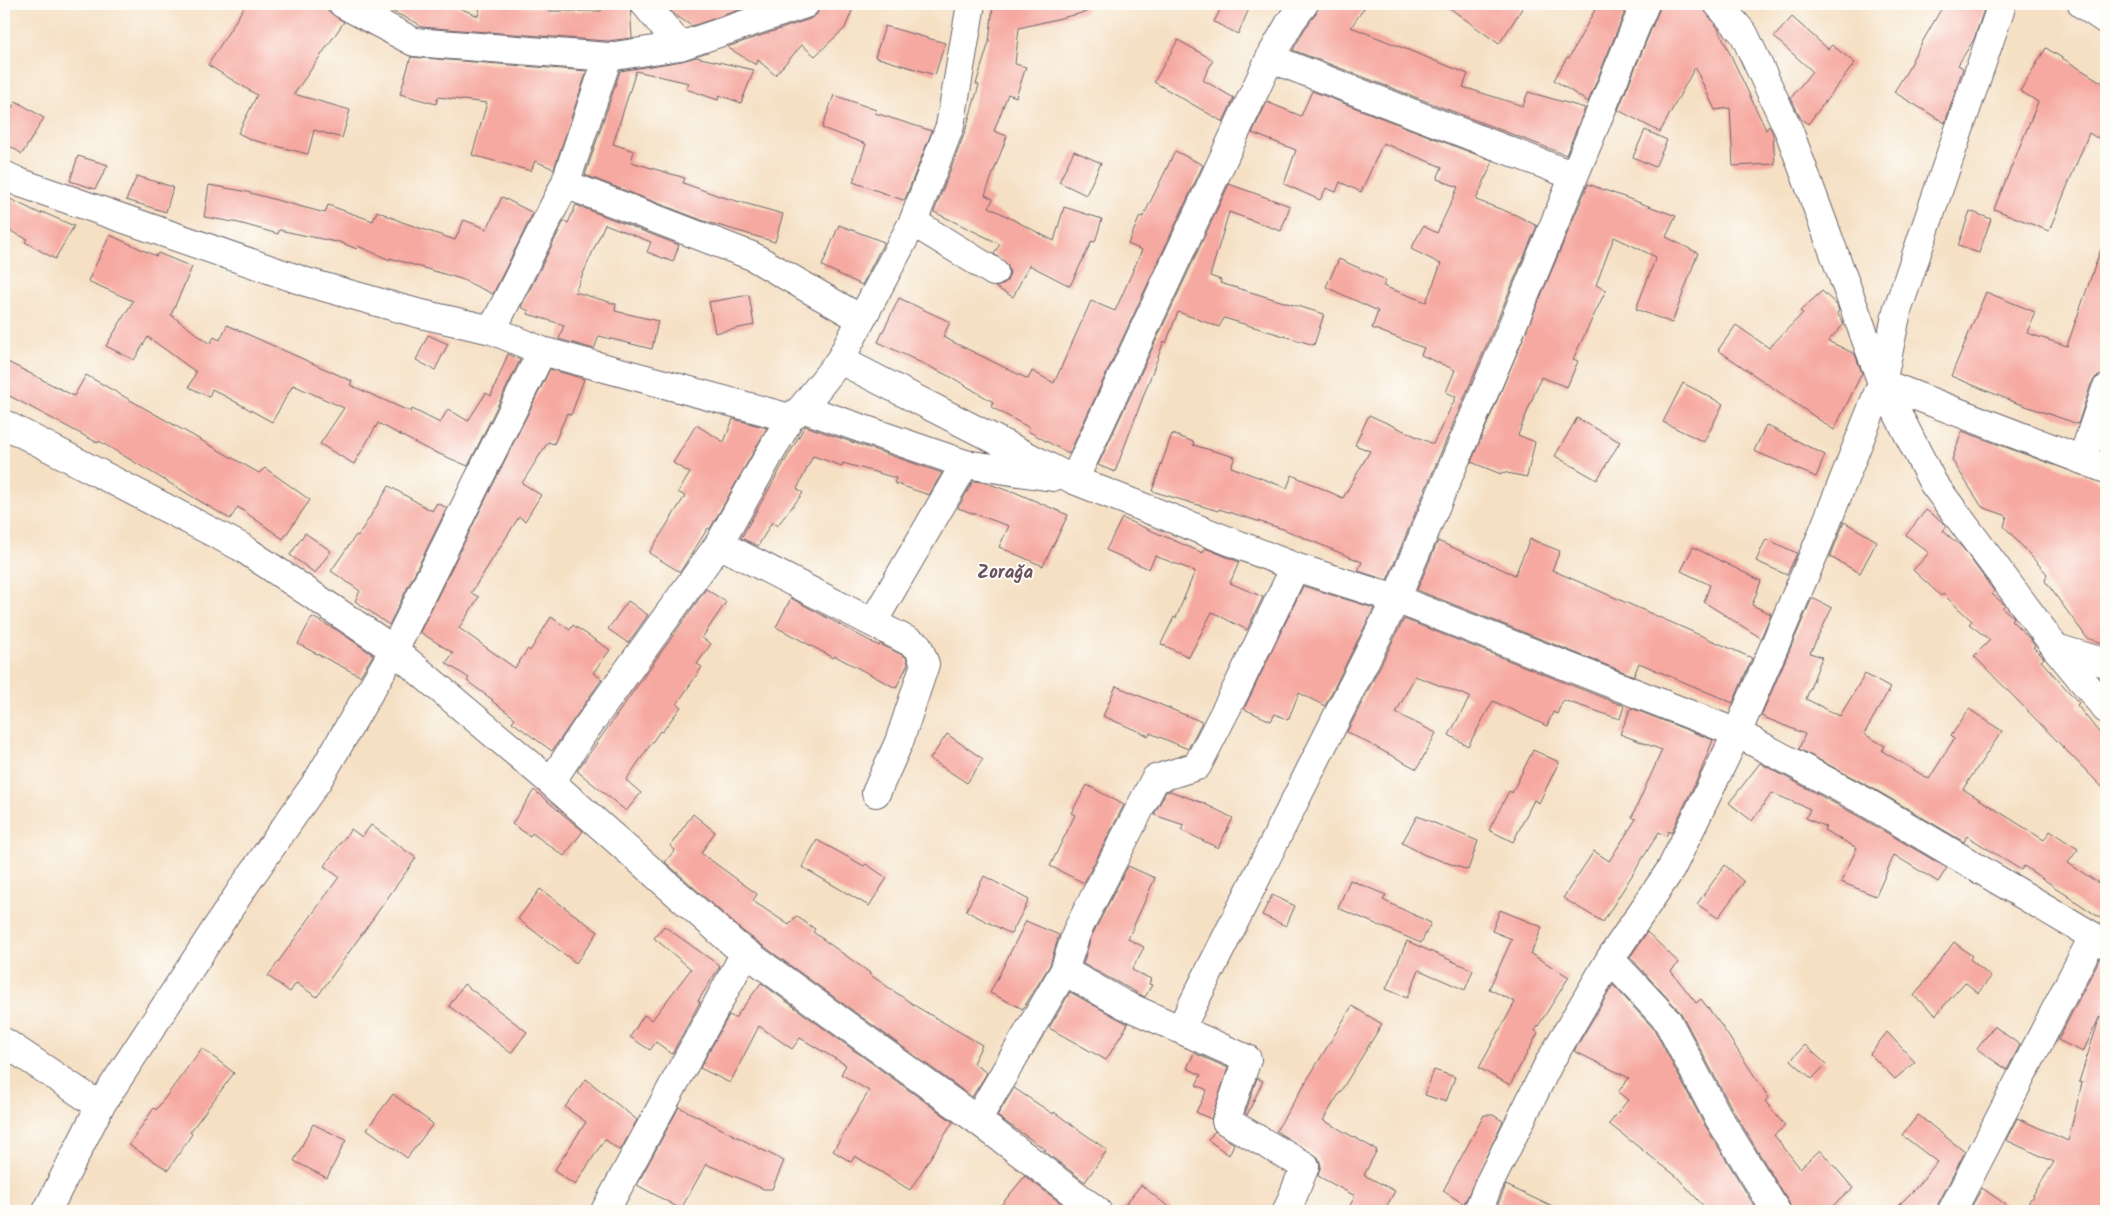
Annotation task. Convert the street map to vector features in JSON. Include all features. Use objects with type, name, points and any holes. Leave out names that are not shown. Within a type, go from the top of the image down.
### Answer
[{"type":"street","points":[[343,4],[414,42],[608,57],[680,46],[805,4]]},
{"type":"street","points":[[645,4],[680,46]]},
{"type":"street","points":[[551,782],[585,730],[719,544],[796,413],[840,360],[913,222],[950,126],[971,4]]},
{"type":"street","points":[[1074,480],[1270,58],[1291,21],[1304,4]]},
{"type":"street","points":[[1181,1028],[1396,599],[1645,4]]},
{"type":"street","points":[[1718,4],[1744,34],[1789,131],[1882,383],[1933,484],[2056,648],[2106,709]]},
{"type":"street","points":[[1478,1211],[1488,1186],[1549,1063],[1610,959],[1671,869],[1737,733],[1819,542],[1882,383],[1897,311],[2002,4]]},
{"type":"street","points":[[2082,4],[2106,20]]},
{"type":"street","points":[[492,330],[565,184],[608,57]]},
{"type":"street","points":[[1270,58],[1574,176]]},
{"type":"street","points":[[4,175],[21,183],[306,282],[417,313],[492,330],[542,351],[796,413],[965,464],[1074,480]]},
{"type":"street","points":[[565,184],[752,256],[861,319]]},
{"type":"street","points":[[913,222],[994,272]]},
{"type":"street","points":[[47,1211],[100,1106],[244,886],[318,780],[394,650],[542,351]]},
{"type":"street","points":[[840,360],[1074,480],[1295,567],[1396,599],[1737,733],[1866,802],[2100,940],[1952,1211]]},
{"type":"street","points":[[1882,383],[2094,465],[2106,389]]},
{"type":"street","points":[[4,424],[241,547],[394,650],[551,782],[745,953],[977,1120],[1097,1211]]},
{"type":"street","points":[[873,622],[965,464]]},
{"type":"street","points":[[719,544],[918,646],[925,664],[899,742],[876,793]]},
{"type":"street","points":[[977,1120],[1064,971],[1076,931],[1155,779],[1197,766],[1295,567]]},
{"type":"street","points":[[2056,648],[2106,663]]},
{"type":"street","points":[[605,1211],[745,953]]},
{"type":"street","points":[[1610,959],[1668,1020],[1717,1115],[1776,1211]]},
{"type":"street","points":[[1064,971],[1125,1005],[1181,1028],[1247,1059],[1226,1120],[1305,1166],[1286,1211]]},
{"type":"street","points":[[4,1042],[100,1106]]},
{"type":"building","points":[[246,4],[318,4],[344,22],[294,94],[350,110],[342,138],[314,130],[308,154],[252,140],[238,133],[257,95],[208,65]]},
{"type":"building","points":[[376,4],[450,4],[478,16],[481,4],[510,4],[510,6],[547,8],[547,11],[601,11],[603,4],[630,4],[632,38],[607,41],[420,27],[417,23]]},
{"type":"building","points":[[665,4],[757,4],[692,26],[675,15]]},
{"type":"building","points":[[820,4],[838,4],[852,11],[845,28],[815,56],[802,45],[775,75],[758,60],[756,65],[727,47],[810,19],[817,14]]},
{"type":"building","points":[[1003,4],[1085,4],[1086,12],[1019,28],[1015,64],[1026,67],[1016,97],[1008,94],[994,131],[1007,136],[985,195],[993,199],[989,207],[1054,241],[1064,207],[1102,219],[1095,242],[1092,241],[1070,286],[1029,265],[1013,297],[995,287],[1007,281],[1010,273],[1007,264],[994,254],[1000,244],[934,212],[965,132],[979,85],[976,84],[989,42],[993,6]]},
{"type":"building","points":[[1223,4],[1251,4],[1238,34],[1214,22]]},
{"type":"building","points":[[1319,4],[1367,4],[1351,27],[1468,74],[1463,87],[1523,106],[1528,92],[1585,108],[1566,155],[1293,50],[1316,13]]},
{"type":"building","points":[[1444,4],[1525,4],[1499,44]]},
{"type":"building","points":[[1598,4],[1628,4],[1588,102],[1554,80],[1567,57],[1569,58]]},
{"type":"building","points":[[1660,4],[1696,4],[1703,8],[1718,28],[1766,130],[1769,126],[1773,134],[1775,164],[1733,166],[1730,108],[1715,110],[1695,67],[1660,132],[1618,110]]},
{"type":"building","points":[[1944,4],[1986,4],[1974,39],[1958,65],[1963,68],[1945,123],[1894,92]]},
{"type":"building","points":[[1792,17],[1828,49],[1832,45],[1855,63],[1808,124],[1801,119],[1791,98],[1812,71],[1774,37]]},
{"type":"building","points":[[885,26],[945,43],[935,75],[875,57]]},
{"type":"building","points":[[1178,40],[1213,60],[1203,80],[1234,98],[1223,122],[1154,82]]},
{"type":"building","points":[[2046,48],[2106,85],[2106,123],[2097,138],[2089,133],[2049,231],[1994,209],[2038,102],[2020,91]]},
{"type":"building","points":[[411,57],[587,71],[554,169],[535,161],[531,171],[472,155],[487,103],[438,97],[436,104],[400,94]]},
{"type":"building","points":[[696,57],[754,70],[741,103],[719,95],[718,100],[686,89],[689,83],[636,71],[613,144],[634,151],[631,162],[685,178],[683,183],[719,196],[783,214],[775,242],[704,221],[585,175],[620,71]]},
{"type":"building","points":[[1312,91],[1493,161],[1476,200],[1516,215],[1537,226],[1387,580],[1358,571],[1362,562],[1283,529],[1152,491],[1172,434],[1194,442],[1193,445],[1235,457],[1231,467],[1287,488],[1292,475],[1343,498],[1370,451],[1355,445],[1369,415],[1433,444],[1456,397],[1446,392],[1455,370],[1421,355],[1424,348],[1372,328],[1378,311],[1326,287],[1339,259],[1386,280],[1383,286],[1426,302],[1441,264],[1411,249],[1423,226],[1437,233],[1458,187],[1437,179],[1442,167],[1383,143],[1361,192],[1340,182],[1336,192],[1326,188],[1320,200],[1284,184],[1296,150],[1252,133],[1267,102],[1301,116]]},
{"type":"building","points":[[834,95],[876,110],[875,113],[932,131],[905,199],[903,200],[853,182],[866,144],[822,128]]},
{"type":"building","points":[[16,101],[44,118],[22,154],[4,142],[4,121]]},
{"type":"building","points":[[1645,130],[1667,140],[1655,167],[1633,157]]},
{"type":"building","points":[[1074,151],[1101,163],[1086,195],[1059,182]]},
{"type":"building","points":[[1175,151],[1203,165],[1069,454],[1028,431],[1030,428],[991,407],[993,402],[953,378],[878,342],[899,298],[950,322],[943,337],[1028,379],[1032,371],[1054,383],[1091,301],[1115,311],[1142,250],[1128,244],[1140,216],[1143,217]]},
{"type":"building","points":[[78,156],[108,165],[95,189],[70,181]]},
{"type":"building","points":[[137,176],[173,187],[166,212],[126,200]]},
{"type":"building","points":[[1229,184],[1290,206],[1281,231],[1229,212],[1210,276],[1221,280],[1220,283],[1324,314],[1314,345],[1224,318],[1219,327],[1178,312],[1166,343],[1164,341],[1115,472],[1098,465]]},
{"type":"building","points":[[1588,184],[1676,216],[1666,237],[1698,253],[1672,323],[1636,309],[1656,257],[1614,237],[1596,285],[1606,290],[1573,359],[1578,361],[1567,387],[1541,377],[1518,435],[1535,442],[1527,477],[1502,472],[1501,474],[1471,462]]},
{"type":"building","points":[[209,185],[243,191],[325,213],[328,205],[373,221],[377,211],[402,222],[455,240],[464,220],[487,229],[502,197],[533,213],[493,294],[461,279],[390,258],[390,260],[358,246],[357,249],[337,241],[279,230],[278,234],[239,223],[204,217]]},
{"type":"building","points":[[4,196],[41,214],[42,212],[74,226],[55,259],[25,242],[27,239],[4,228]]},
{"type":"building","points":[[576,205],[679,245],[673,262],[647,252],[651,242],[605,224],[575,292],[616,304],[615,311],[658,321],[652,349],[599,336],[594,349],[559,339],[564,325],[528,314],[529,311],[521,307],[564,221],[568,223]]},
{"type":"building","points":[[1970,211],[1991,219],[1979,253],[1958,246]]},
{"type":"building","points":[[839,225],[884,242],[862,285],[822,266]]},
{"type":"building","points":[[110,235],[156,256],[158,253],[192,267],[171,315],[210,344],[214,337],[220,340],[227,325],[352,381],[350,385],[411,412],[412,409],[440,423],[448,409],[468,421],[486,393],[491,396],[508,354],[520,360],[468,466],[425,448],[378,423],[354,464],[320,444],[344,408],[293,385],[272,422],[212,389],[209,397],[189,387],[196,372],[148,337],[134,360],[106,346],[133,301],[88,281]]},
{"type":"building","points":[[2103,243],[2106,243],[2106,374],[2096,377],[2091,384],[2078,424],[2014,402],[1951,376],[1986,292],[2035,312],[2027,333],[2067,346]]},
{"type":"building","points":[[1822,291],[1837,305],[1839,311],[1837,313],[1844,324],[1828,341],[1855,354],[1862,373],[1834,430],[1718,350],[1736,325],[1769,348],[1803,313],[1800,311]]},
{"type":"building","points":[[749,295],[754,325],[715,333],[709,302]]},
{"type":"building","points":[[428,335],[448,344],[435,370],[416,360]]},
{"type":"building","points":[[4,360],[74,396],[86,375],[259,473],[265,468],[310,500],[283,539],[238,507],[230,519],[99,441],[98,443],[4,393]]},
{"type":"building","points":[[550,369],[584,379],[571,415],[567,413],[554,444],[548,442],[522,483],[541,495],[525,521],[519,517],[471,593],[479,597],[459,628],[515,668],[528,649],[530,651],[551,617],[570,630],[573,625],[610,650],[593,673],[602,679],[552,751],[512,722],[515,718],[467,681],[469,678],[446,663],[453,653],[420,632]]},
{"type":"building","points":[[1683,383],[1723,404],[1704,442],[1663,422]]},
{"type":"building","points":[[1577,418],[1620,442],[1597,480],[1555,456]]},
{"type":"building","points":[[733,419],[767,428],[710,529],[708,528],[680,572],[649,553],[685,496],[678,492],[690,473],[673,463],[696,425],[724,442]]},
{"type":"building","points":[[1766,425],[1825,455],[1816,477],[1754,451]]},
{"type":"building","points":[[805,426],[942,473],[929,495],[894,483],[896,478],[843,463],[842,466],[813,456],[797,489],[803,493],[777,526],[772,522],[758,546],[741,538]]},
{"type":"building","points":[[1962,431],[2106,484],[2106,644],[2087,638],[2045,581],[2047,574],[2004,526],[2007,516],[1982,507],[1952,460]]},
{"type":"building","points":[[973,481],[987,483],[1012,491],[1068,515],[1043,566],[999,547],[1009,526],[958,508]]},
{"type":"building","points":[[389,486],[432,511],[437,503],[447,508],[389,625],[355,601],[360,591],[331,571],[356,535],[358,536]]},
{"type":"building","points":[[1926,510],[1944,523],[1946,527],[1943,531],[1962,547],[1994,591],[1992,594],[2005,605],[2002,608],[2014,617],[2011,620],[2029,638],[2035,646],[2033,647],[2044,658],[2041,661],[2079,703],[2077,705],[2106,741],[2106,791],[1974,656],[1990,640],[1969,624],[1972,621],[1943,594],[1941,596],[1913,570],[1929,553],[1906,535]]},
{"type":"building","points":[[1122,518],[1203,553],[1205,548],[1239,562],[1230,583],[1263,597],[1247,630],[1212,612],[1189,657],[1161,644],[1174,617],[1176,618],[1195,571],[1155,556],[1149,569],[1106,550]]},
{"type":"building","points":[[1844,522],[1877,541],[1860,573],[1830,557]]},
{"type":"building","points":[[305,533],[331,551],[315,573],[290,555]]},
{"type":"building","points":[[1530,539],[1560,551],[1552,570],[1752,658],[1733,703],[1639,663],[1634,676],[1417,590],[1438,541],[1515,575]]},
{"type":"building","points":[[1766,539],[1797,553],[1787,575],[1756,561]]},
{"type":"building","points":[[1693,547],[1761,581],[1752,605],[1771,614],[1761,638],[1704,602],[1710,585],[1681,571]]},
{"type":"building","points":[[1303,586],[1374,608],[1325,706],[1299,693],[1288,720],[1275,714],[1271,721],[1244,709]]},
{"type":"building","points":[[706,589],[726,602],[702,638],[711,644],[697,664],[702,667],[677,704],[681,707],[662,732],[660,731],[626,780],[641,793],[626,811],[577,771]]},
{"type":"building","points":[[791,598],[879,646],[880,644],[906,657],[908,664],[896,688],[776,627]]},
{"type":"building","points":[[1812,598],[1832,608],[1810,653],[1822,657],[1806,699],[1840,716],[1865,674],[1890,688],[1864,734],[1885,746],[1882,751],[1929,779],[1954,739],[1951,736],[1969,709],[2002,731],[1963,789],[2044,840],[2050,831],[2078,849],[2068,863],[2106,888],[2106,922],[2024,866],[2021,870],[1967,836],[1964,842],[1874,789],[1799,749],[1805,734],[1761,716]]},
{"type":"building","points":[[628,601],[648,615],[628,643],[608,629]]},
{"type":"building","points":[[312,617],[337,630],[373,655],[360,676],[298,644]]},
{"type":"building","points":[[1404,619],[1624,706],[1620,719],[1563,700],[1557,714],[1553,712],[1547,726],[1493,701],[1468,746],[1449,735],[1470,697],[1415,676],[1396,713],[1436,733],[1417,769],[1347,732]]},
{"type":"building","points":[[1116,686],[1202,722],[1188,749],[1150,733],[1149,736],[1103,716]]},
{"type":"building","points":[[1631,708],[1713,740],[1700,773],[1671,833],[1669,831],[1666,836],[1659,832],[1603,922],[1563,898],[1594,851],[1609,861],[1636,819],[1632,817],[1662,750],[1620,734]]},
{"type":"building","points":[[947,734],[983,759],[967,783],[930,759]]},
{"type":"building","points":[[1533,750],[1559,762],[1539,803],[1534,800],[1513,842],[1489,830],[1509,791],[1512,793]]},
{"type":"building","points":[[1760,763],[1858,816],[1947,868],[1938,882],[1894,855],[1876,896],[1841,882],[1857,848],[1824,830],[1826,827],[1806,818],[1810,809],[1772,793],[1752,821],[1729,803]]},
{"type":"building","points":[[1087,785],[1124,805],[1084,883],[1050,866],[1075,815],[1071,813]]},
{"type":"building","points":[[534,790],[583,831],[564,856],[532,833],[530,836],[512,824]]},
{"type":"building","points":[[1170,791],[1203,803],[1233,818],[1218,848],[1181,830],[1184,825],[1154,815],[1166,792]]},
{"type":"building","points":[[693,814],[715,832],[701,853],[757,894],[753,901],[789,925],[796,916],[815,929],[813,932],[869,974],[917,1007],[982,1045],[973,1063],[987,1073],[972,1097],[744,932],[665,862],[675,850],[670,846]]},
{"type":"building","points":[[1417,816],[1478,841],[1468,870],[1425,855],[1402,843]]},
{"type":"building","points":[[371,825],[416,858],[317,997],[296,983],[290,992],[268,976],[339,877],[324,866],[351,829],[362,837]]},
{"type":"building","points":[[817,840],[864,866],[866,864],[887,878],[869,906],[802,867]]},
{"type":"building","points":[[1725,865],[1744,882],[1718,918],[1697,904]]},
{"type":"building","points":[[1128,866],[1155,878],[1128,939],[1144,947],[1132,970],[1151,979],[1149,984],[1152,985],[1145,997],[1083,964],[1091,937]]},
{"type":"building","points":[[984,876],[1029,900],[1011,934],[966,911]]},
{"type":"building","points":[[1350,880],[1386,895],[1383,900],[1431,923],[1421,943],[1338,908]]},
{"type":"building","points":[[540,889],[598,932],[576,963],[518,919]]},
{"type":"building","points":[[1272,895],[1295,906],[1286,926],[1262,915]]},
{"type":"building","points":[[1500,910],[1542,927],[1531,954],[1569,977],[1535,1031],[1538,1033],[1510,1085],[1479,1068],[1515,1002],[1489,989],[1512,939],[1492,931]]},
{"type":"building","points":[[1026,921],[1059,935],[1050,965],[1023,1009],[990,993]]},
{"type":"building","points":[[664,926],[720,966],[698,1001],[700,1002],[672,1054],[656,1042],[650,1050],[630,1037],[644,1015],[652,1020],[691,969],[654,938]]},
{"type":"building","points":[[1647,932],[1679,963],[1671,971],[1696,1003],[1701,999],[1721,1025],[1769,1098],[1765,1101],[1785,1126],[1774,1135],[1800,1168],[1820,1150],[1853,1188],[1827,1211],[1792,1211],[1731,1107],[1681,1013],[1630,957]]},
{"type":"building","points":[[1407,941],[1473,970],[1465,990],[1419,970],[1407,998],[1386,989]]},
{"type":"building","points":[[1954,942],[1972,956],[1970,959],[1991,977],[1978,993],[1965,982],[1936,1015],[1914,996]]},
{"type":"building","points":[[2100,958],[2106,960],[2106,1003],[2103,1010],[2106,1011],[2106,1211],[2023,1211],[2054,1162],[2006,1140],[2017,1118],[2068,1141],[2082,1083],[2079,1082],[2100,1016],[2083,1052],[2058,1040]]},
{"type":"building","points":[[761,983],[953,1122],[910,1190],[855,1156],[851,1162],[833,1151],[869,1091],[841,1074],[846,1065],[800,1038],[792,1049],[759,1026],[730,1083],[700,1068],[729,1015],[735,1018]]},
{"type":"building","points":[[464,984],[527,1032],[511,1053],[449,1006]]},
{"type":"building","points":[[1613,985],[1654,1029],[1703,1122],[1755,1207],[1750,1211],[1708,1211],[1676,1176],[1609,1124],[1628,1100],[1618,1092],[1629,1078],[1574,1051]]},
{"type":"building","points":[[1070,992],[1128,1024],[1106,1060],[1049,1028]]},
{"type":"building","points":[[1352,1006],[1382,1024],[1323,1120],[1377,1150],[1364,1175],[1395,1191],[1384,1211],[1347,1211],[1355,1196],[1318,1176],[1321,1165],[1318,1157],[1276,1131]]},
{"type":"building","points":[[1994,1026],[2020,1045],[2007,1070],[1977,1049]]},
{"type":"building","points":[[1887,1032],[1915,1062],[1895,1079],[1870,1054]]},
{"type":"building","points":[[1805,1045],[1826,1064],[1812,1079],[1791,1060]]},
{"type":"building","points":[[202,1048],[234,1073],[190,1132],[192,1134],[168,1170],[129,1145],[154,1108],[156,1110]]},
{"type":"building","points":[[1194,1053],[1228,1068],[1211,1119],[1196,1112],[1207,1090],[1196,1085],[1201,1075],[1187,1068]]},
{"type":"building","points":[[1434,1070],[1455,1077],[1446,1102],[1425,1095]]},
{"type":"building","points":[[1257,1078],[1263,1081],[1247,1115],[1245,1114]]},
{"type":"building","points":[[586,1079],[637,1120],[620,1151],[605,1139],[575,1185],[554,1171],[586,1122],[565,1107]]},
{"type":"building","points":[[1014,1088],[1053,1114],[1054,1112],[1107,1150],[1085,1182],[1044,1151],[1046,1150],[997,1116]]},
{"type":"building","points":[[393,1094],[433,1124],[407,1158],[367,1129]]},
{"type":"building","points":[[679,1107],[784,1161],[772,1189],[764,1189],[706,1164],[681,1209],[637,1185]]},
{"type":"building","points":[[1484,1115],[1493,1115],[1503,1121],[1464,1204],[1443,1191]]},
{"type":"building","points":[[1918,1115],[1965,1152],[1936,1211],[1893,1211],[1915,1189],[1937,1162],[1902,1135]]},
{"type":"building","points":[[313,1124],[346,1140],[327,1178],[294,1161]]},
{"type":"building","points":[[1215,1131],[1234,1144],[1229,1155],[1208,1140]]},
{"type":"building","points":[[1025,1176],[1066,1207],[1064,1211],[996,1211]]},
{"type":"building","points":[[1141,1185],[1174,1211],[1120,1211]]},
{"type":"building","points":[[1506,1185],[1561,1211],[1495,1211]]},
{"type":"building","points":[[1982,1188],[2015,1211],[1969,1211]]},
{"type":"district","name":"Zorağa","points":[[1005,571]]}]
